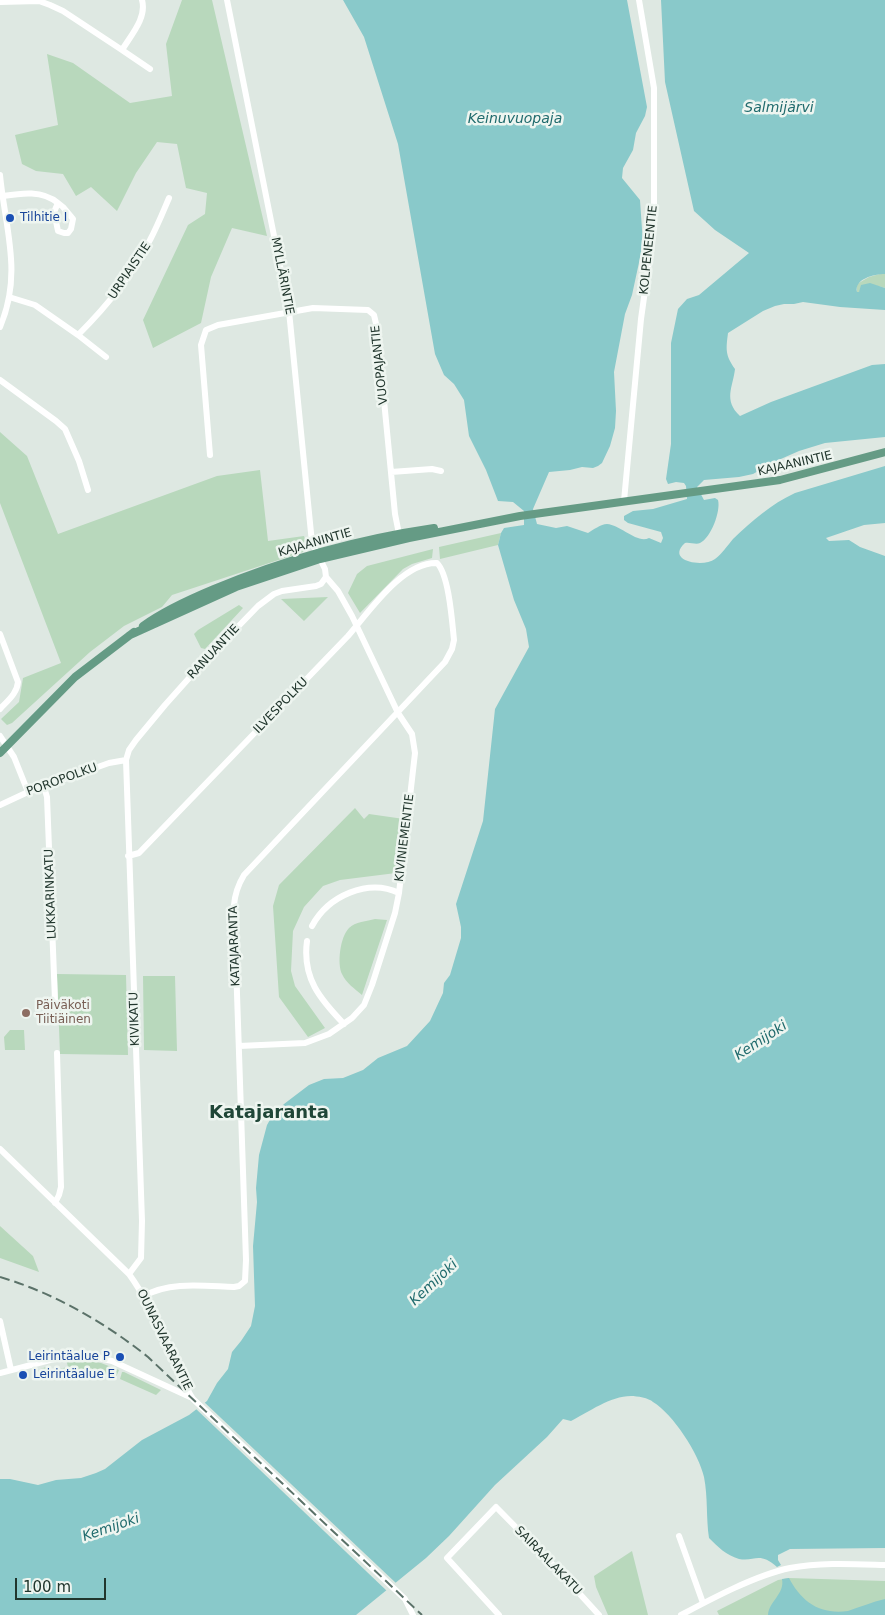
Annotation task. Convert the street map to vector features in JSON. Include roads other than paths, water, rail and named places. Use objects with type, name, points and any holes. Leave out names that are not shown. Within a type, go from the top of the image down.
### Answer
[{"type":"main road","name":"KAJAANINTIE","points":[[318,556],[537,513],[780,480],[885,452]]},
{"type":"main road","name":"KAJAANINTIE","points":[[0,752],[75,677],[150,620],[198,596],[266,569],[399,534],[506,515],[520,516]]},
{"type":"street","points":[[122,50],[144,12],[142,0]]},
{"type":"street","name":"MYLLÄRINTIE","points":[[227,0],[289,311],[311,536],[318,556]]},
{"type":"street","name":"KOLPENEENTIE","points":[[624,501],[641,319],[654,226],[654,88],[639,0]]},
{"type":"street","points":[[0,2],[39,1],[50,4],[150,69]]},
{"type":"street","points":[[0,175],[12,259],[9,297],[0,327]]},
{"type":"street","points":[[3,196],[37,194],[52,198],[58,203]]},
{"type":"street","name":"URPIAISTIE","points":[[78,335],[106,305],[127,278],[150,241],[169,198]]},
{"type":"street","points":[[9,297],[36,305],[106,357]]},
{"type":"street","name":"VUOPAJANTIE","points":[[210,455],[201,345],[206,330],[218,325],[289,311],[322,308],[368,310],[374,315],[399,534]]},
{"type":"street","points":[[0,380],[64,429],[80,461],[88,490]]},
{"type":"street","points":[[391,472],[432,469],[441,471]]},
{"type":"street","name":"KIVINIEMENTIE","points":[[239,1046],[305,1043],[329,1034],[344,1024],[364,1005],[395,913],[399,893],[415,753],[412,734],[398,713],[357,626],[338,591],[326,577],[327,574],[318,556]]},
{"type":"street","name":"ILVESPOLKU","points":[[128,856],[139,853],[407,572],[419,566],[437,563]]},
{"type":"street","name":"KATAJARANTA","points":[[144,1296],[157,1289],[168,1287],[234,1287],[239,1286],[245,1281],[246,1250],[234,905],[237,886],[251,868],[445,662],[452,650],[454,640],[445,577],[441,566],[437,563]]},
{"type":"street","name":"RANUANTIE","points":[[126,760],[136,740],[165,705],[258,606],[274,594],[321,584],[326,577]]},
{"type":"street","points":[[0,634],[18,682],[15,693],[0,709]]},
{"type":"street","points":[[0,736],[14,757],[28,792]]},
{"type":"street","name":"POROPOLKU","points":[[0,805],[28,792],[109,763],[126,760]]},
{"type":"street","name":"KIVIKATU","points":[[126,760],[142,1222],[141,1258],[129,1274]]},
{"type":"street","name":"LUKKARINKATU","points":[[44,787],[47,797],[54,1001]]},
{"type":"street","points":[[312,926],[323,911],[344,894],[375,887],[384,887],[399,893]]},
{"type":"street","points":[[307,941],[306,963],[311,980],[326,1004],[344,1024]]},
{"type":"street","points":[[55,1202],[61,1188],[57,1053]]},
{"type":"street","name":"OUNASVAARANTIE","points":[[0,1149],[129,1274],[144,1296],[174,1357],[187,1391],[193,1399],[405,1599],[413,1615]]},
{"type":"street","points":[[0,1320],[11,1370]]},
{"type":"street","points":[[0,1373],[66,1357],[95,1357],[112,1362],[193,1399]]},
{"type":"street","points":[[173,1389],[182,1382],[182,1376]]},
{"type":"street","name":"SAIRAALAKATU","points":[[499,1615],[446,1558],[496,1507],[600,1615]]},
{"type":"street","points":[[679,1536],[703,1603]]},
{"type":"street","points":[[681,1615],[703,1603],[787,1569],[834,1564],[885,1565]]},
{"type":"water","points":[[343,0],[627,0],[647,107],[645,116],[636,133],[633,150],[623,168],[622,178],[640,200],[643,244],[632,295],[625,314],[614,372],[615,428],[610,446],[602,463],[593,468],[582,467],[549,472],[533,509],[537,524],[556,528],[567,526],[588,533],[607,524],[618,527],[639,538],[649,538],[661,543],[663,538],[661,532],[628,523],[624,520],[624,516],[633,511],[653,509],[687,499],[684,483],[668,484],[666,479],[671,444],[671,343],[678,309],[687,299],[699,295],[749,253],[715,230],[694,211],[665,82],[661,0],[885,0],[885,274],[866,278],[857,287],[857,292],[859,292],[861,285],[870,283],[885,288],[885,310],[803,302],[775,306],[763,311],[728,333],[727,348],[729,360],[735,369],[730,399],[740,416],[771,402],[872,365],[885,364],[885,437],[825,443],[799,451],[753,474],[704,480],[697,487],[704,500],[715,498],[718,500],[717,517],[708,536],[704,540],[698,544],[685,543],[680,549],[680,554],[688,561],[695,563],[709,562],[718,557],[733,539],[755,519],[786,497],[885,466],[885,523],[864,525],[826,538],[829,541],[849,540],[860,547],[885,556],[885,1548],[790,1549],[778,1555],[781,1565],[777,1567],[766,1559],[744,1560],[726,1553],[709,1538],[704,1477],[691,1446],[677,1425],[661,1408],[649,1399],[631,1396],[615,1399],[600,1405],[571,1421],[563,1419],[547,1437],[495,1485],[449,1536],[426,1558],[356,1615],[0,1615],[0,1479],[10,1479],[38,1485],[56,1480],[81,1478],[96,1473],[105,1469],[142,1440],[189,1415],[207,1401],[217,1383],[228,1369],[232,1352],[251,1326],[255,1306],[253,1246],[259,1155],[267,1125],[271,1118],[284,1104],[309,1085],[324,1079],[343,1078],[363,1070],[378,1058],[407,1046],[430,1021],[443,993],[444,983],[450,975],[461,938],[461,927],[456,904],[483,821],[495,709],[529,647],[526,629],[514,600],[498,545],[504,528],[524,525],[524,511],[513,502],[498,501],[486,470],[469,436],[464,400],[454,384],[444,375],[435,354],[398,144],[364,37]]},
{"type":"water","points":[[789,1578],[799,1593],[812,1605],[828,1611],[838,1612],[848,1611],[885,1599],[885,1615],[768,1615],[781,1589],[782,1579]]},
{"type":"railway","points":[[0,1277],[40,1291],[78,1310],[114,1332],[148,1357],[422,1615]]},
{"type":"place","name":"Tilhitie I","points":[[10,218]]},
{"type":"place","name":"Päiväkoti Tiitiäinen","points":[[26,1013]]},
{"type":"place","name":"Leirintäalue P","points":[[120,1357]]},
{"type":"place","name":"Leirintäalue E","points":[[23,1375]]},
{"type":"district","name":"Katajaranta","points":[[269,1113]]},
{"type":"water label","name":"Salmijärvi","points":[[779,108]]},
{"type":"water label","name":"Keinuvuopaja","points":[[515,119]]},
{"type":"water label","name":"Kemijoki","points":[[761,1041]]},
{"type":"water label","name":"Kemijoki","points":[[434,1283]]},
{"type":"water label","name":"Kemijoki","points":[[111,1528]]}]
